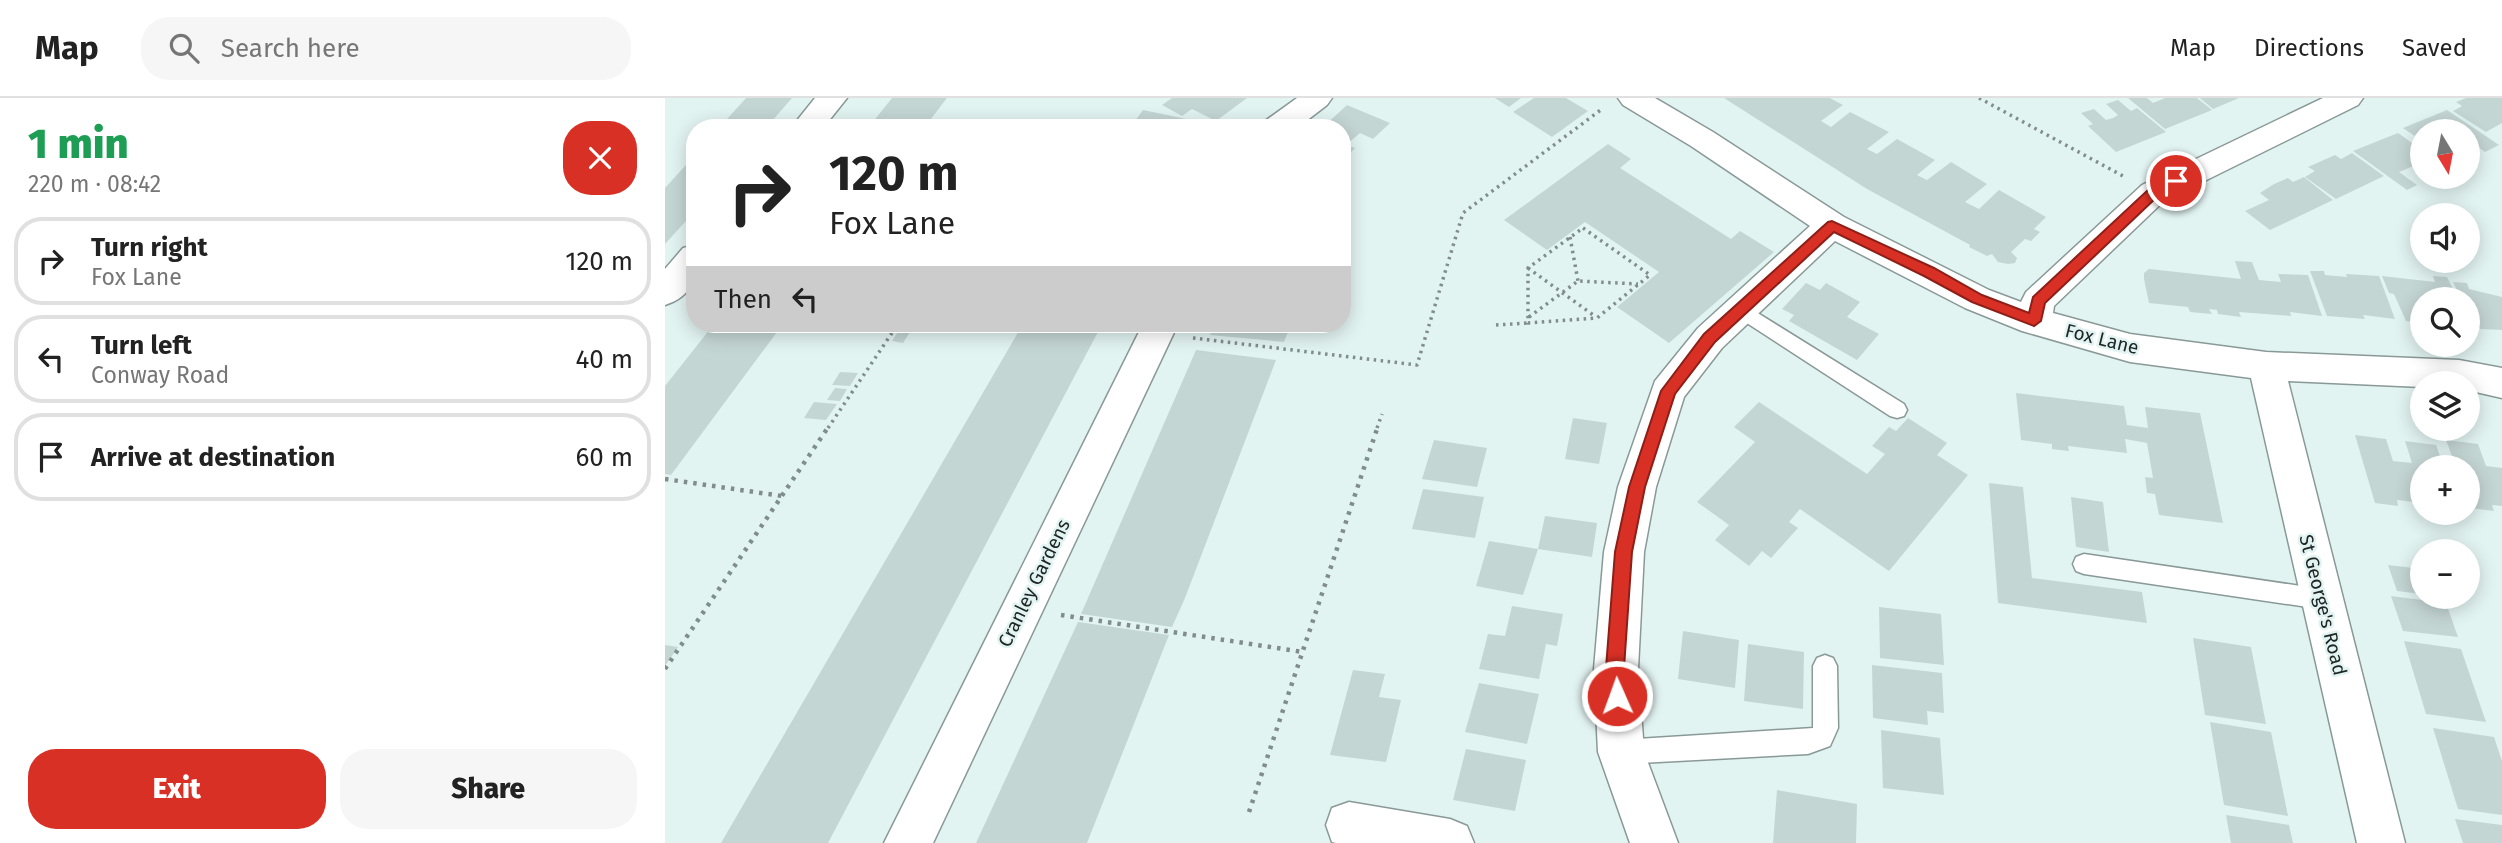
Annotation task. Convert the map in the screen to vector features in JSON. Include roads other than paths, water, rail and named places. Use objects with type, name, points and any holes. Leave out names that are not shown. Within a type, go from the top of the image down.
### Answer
[{"type":"street","points":[[814,119],[832,98]]},
{"type":"street","points":[[1288,119],[1317,98]]},
{"type":"street","points":[[2034,321],[2038,301],[2153,192],[2337,100]]},
{"type":"street","name":"Fox Lane","points":[[1620,102],[1702,139],[1832,225],[1929,272],[1977,299],[2034,321],[2130,348],[2266,366],[2459,374],[2502,383]]},
{"type":"street","points":[[1645,840],[1621,752],[1615,668],[1624,552],[1637,487],[1668,391],[1710,338],[1832,225]]},
{"type":"street","points":[[665,292],[686,268]]},
{"type":"street","name":"Cranley Gardens","points":[[908,843],[1155,333]]},
{"type":"street","name":"St George's Road","points":[[2266,366],[2381,843]]},
{"type":"street","points":[[1349,825],[1428,841]]},
{"type":"lane","points":[[1740,309],[1897,410]]},
{"type":"lane","points":[[2084,564],[2322,599]]},
{"type":"lane","points":[[1621,752],[1808,742],[1821,737],[1826,728],[1825,666]]}]
